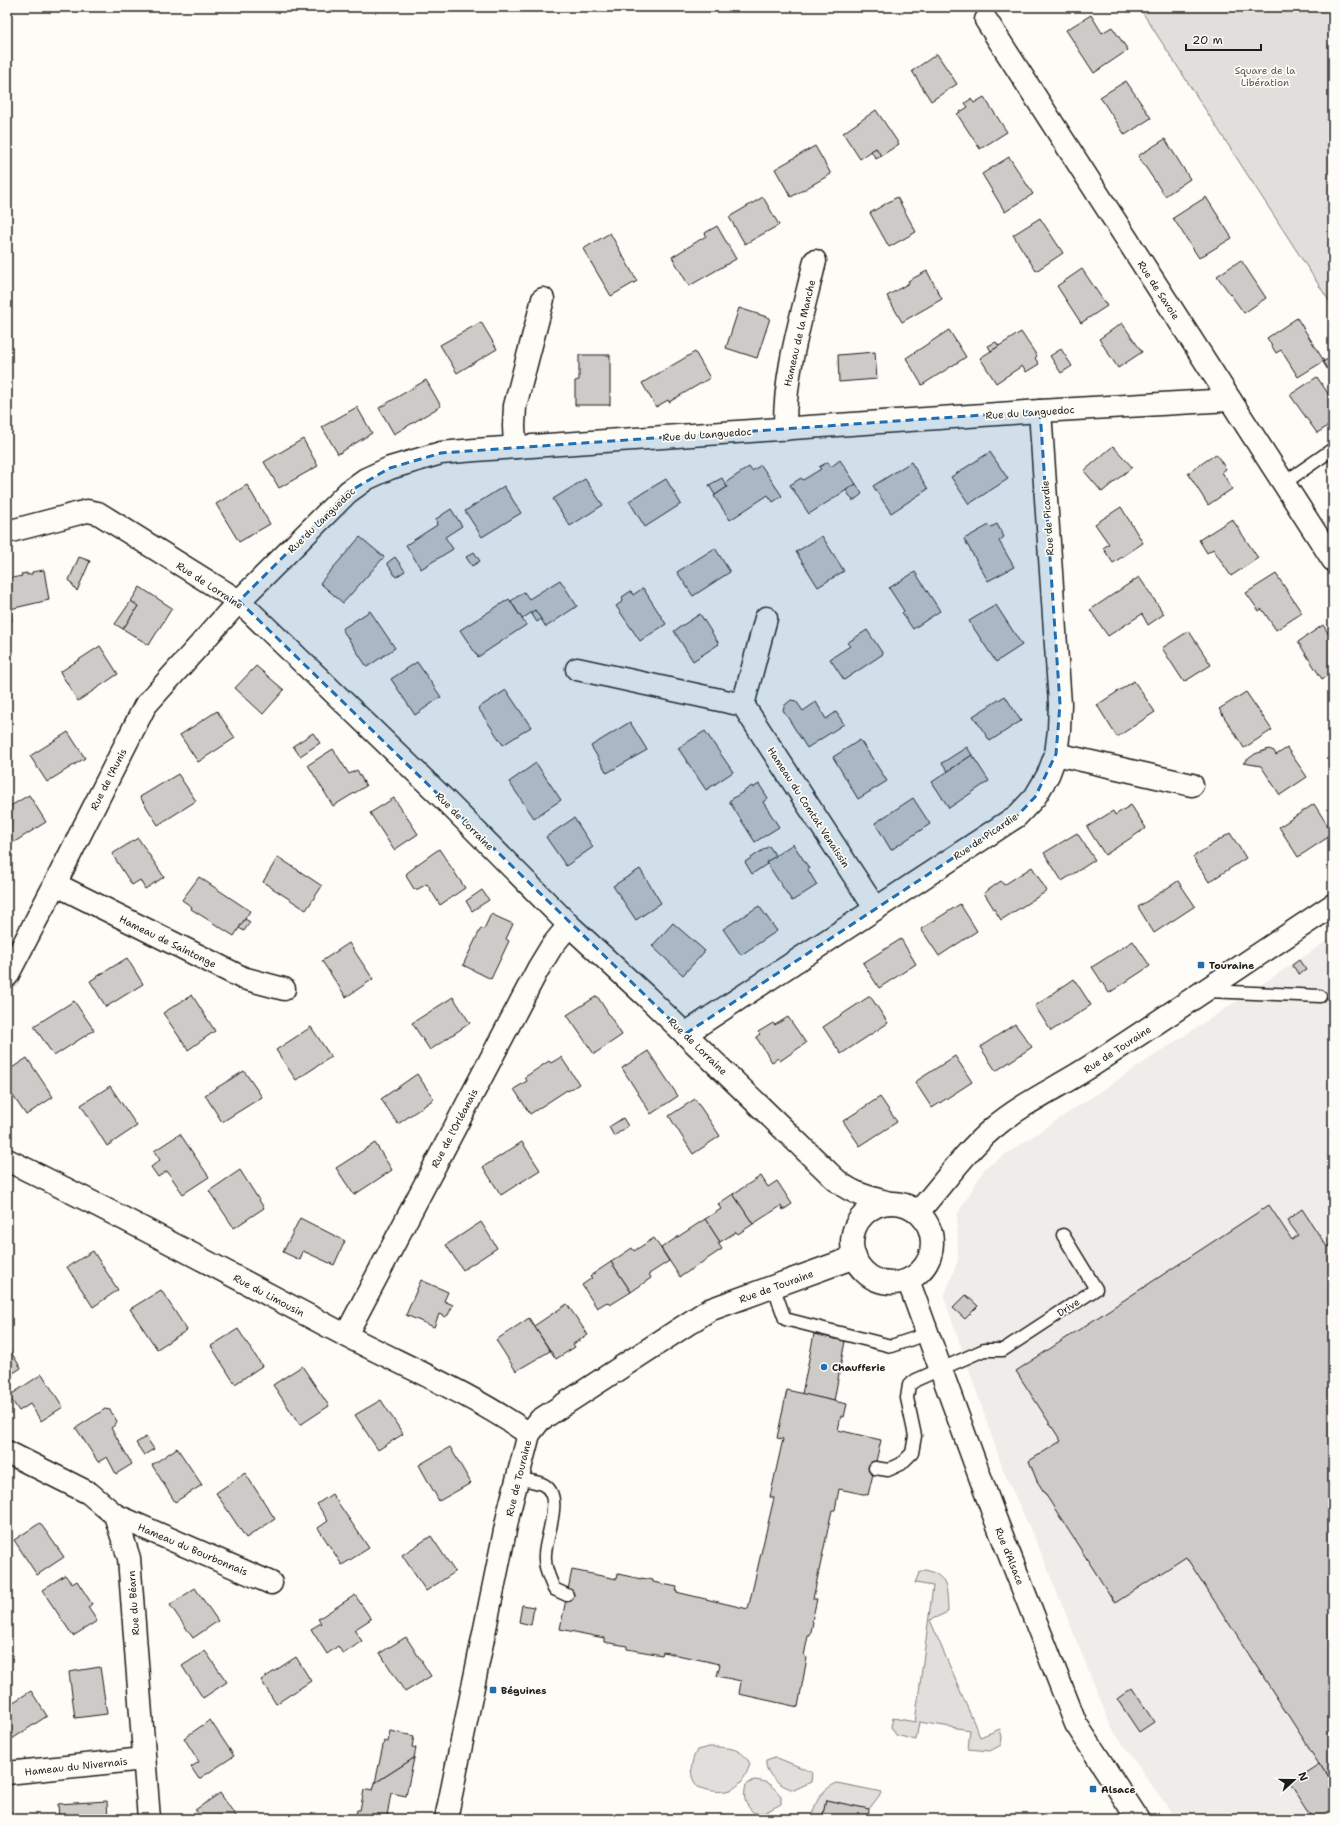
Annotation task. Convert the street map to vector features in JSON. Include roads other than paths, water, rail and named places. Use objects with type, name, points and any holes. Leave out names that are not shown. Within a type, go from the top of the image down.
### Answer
[{"type":"street","name":"Rue de Savoie","points":[[986,20],[1333,560]]},
{"type":"street","name":"Hameau de la Manche","points":[[785,429],[784,407],[787,383],[815,261]]},
{"type":"street","points":[[515,447],[515,406],[543,299]]},
{"type":"street","name":"Rue du Languedoc","points":[[239,601],[348,492],[366,479],[396,466],[441,453],[1040,411],[1230,400]]},
{"type":"street","name":"Rue de Picardie","points":[[685,1034],[1017,816],[1035,797],[1048,775],[1056,754],[1060,704],[1040,411]]},
{"type":"street","name":"Rue de Lorraine","points":[[7,532],[86,511],[98,512],[239,601],[444,799],[569,924],[844,1187],[867,1197],[890,1203]]},
{"type":"street","name":"Rue de l'Aunis","points":[[7,976],[145,706],[239,601]]},
{"type":"street","points":[[577,670],[743,705],[766,618]]},
{"type":"street","name":"Hameau du Comtat Venaissin","points":[[743,705],[875,908]]},
{"type":"street","points":[[1056,754],[1192,785]]},
{"type":"street","name":"Hameau de Saintonge","points":[[55,884],[243,978],[284,989]]},
{"type":"street","name":"Rue de Touraine","points":[[918,1212],[981,1138],[994,1127],[1018,1110],[1082,1072],[1333,905]]},
{"type":"street","name":"Rue de l'Orléanais","points":[[346,1335],[538,969],[552,946],[569,924]]},
{"type":"street","name":"Rue du Limousin","points":[[7,1160],[94,1202],[346,1335],[504,1416],[529,1434]]},
{"type":"street","points":[[844,1187],[850,1212],[854,1247],[858,1263],[866,1274],[877,1281],[890,1283],[908,1280],[924,1268],[930,1257],[932,1244],[931,1232],[925,1220],[918,1212],[903,1204],[890,1203],[877,1206],[865,1213],[857,1224],[854,1247]]},
{"type":"street","name":"Rue de Touraine","points":[[446,1819],[509,1512],[529,1434],[540,1420],[709,1310],[773,1286],[854,1247]]},
{"type":"street","name":"Rue d'Alsace","points":[[908,1280],[995,1518],[1076,1724],[1138,1819]]},
{"type":"street","points":[[7,1452],[89,1493],[115,1515]]},
{"type":"street","name":"Hameau du Bourbonnais","points":[[115,1515],[271,1583]]},
{"type":"street","name":"Rue du Béarn","points":[[115,1515],[129,1558],[149,1819]]},
{"type":"street","name":"Hameau du Nivernais","points":[[7,1773],[144,1759]]},
{"type":"lane","points":[[1284,483],[1333,449]]},
{"type":"lane","points":[[1206,990],[1320,996]]},
{"type":"lane","name":"Drive","points":[[940,1370],[984,1350],[1003,1350],[1096,1289],[1063,1235]]},
{"type":"lane","points":[[773,1286],[785,1319],[891,1346],[927,1334]]},
{"type":"lane","points":[[875,1468],[888,1470],[901,1464],[912,1453],[915,1436],[907,1398],[909,1385],[916,1380],[940,1370]]},
{"type":"lane","points":[[517,1478],[543,1484],[552,1495],[553,1511],[545,1553],[546,1568],[554,1589],[567,1595]]},
{"type":"place","name":"Touraine","points":[[1201,965]]},
{"type":"place","name":"Chaufferie","points":[[824,1367]]},
{"type":"place","name":"Béguines","points":[[493,1690]]},
{"type":"place","name":"Alsace","points":[[1093,1789]]},
{"type":"park label","name":"Square de la Libération","points":[[1265,76]]}]
